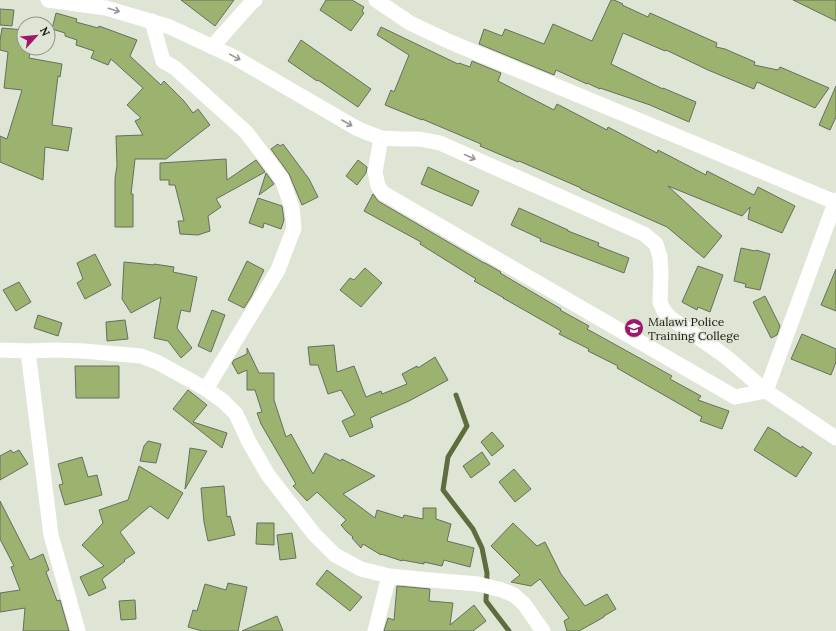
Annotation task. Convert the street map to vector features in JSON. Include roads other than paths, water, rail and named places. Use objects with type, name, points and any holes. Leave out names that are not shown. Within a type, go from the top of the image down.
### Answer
[{"type":"street","points":[[48,0],[106,8],[170,27],[234,57],[358,129],[381,138],[419,139],[440,144],[644,234],[656,244],[660,257],[660,302],[664,311],[672,319],[725,356],[766,391],[836,437]]},
{"type":"street","points":[[212,47],[255,0]]},
{"type":"street","points":[[376,0],[410,23],[448,42],[836,201],[766,391]]},
{"type":"street","points":[[152,21],[163,61],[175,68],[246,132],[282,179],[292,208],[294,228],[278,270],[206,389]]},
{"type":"street","points":[[381,138],[375,172],[378,186],[383,193],[735,397],[766,391]]},
{"type":"street","points":[[0,350],[83,351],[141,356],[157,362],[206,389],[224,401],[236,414],[249,442],[268,475],[314,534],[335,555],[361,569],[389,576],[478,584],[502,590],[514,595],[524,604],[543,631]]},
{"type":"street","points":[[28,351],[52,535],[78,631]]},
{"type":"street","points":[[375,631],[389,576]]},
{"type":"waterway","points":[[456,395],[467,426],[448,457],[443,490],[473,529],[482,548],[487,573],[486,601],[509,631]]},
{"type":"place","name":"Malawi Police Training College","points":[[634,328]]}]
